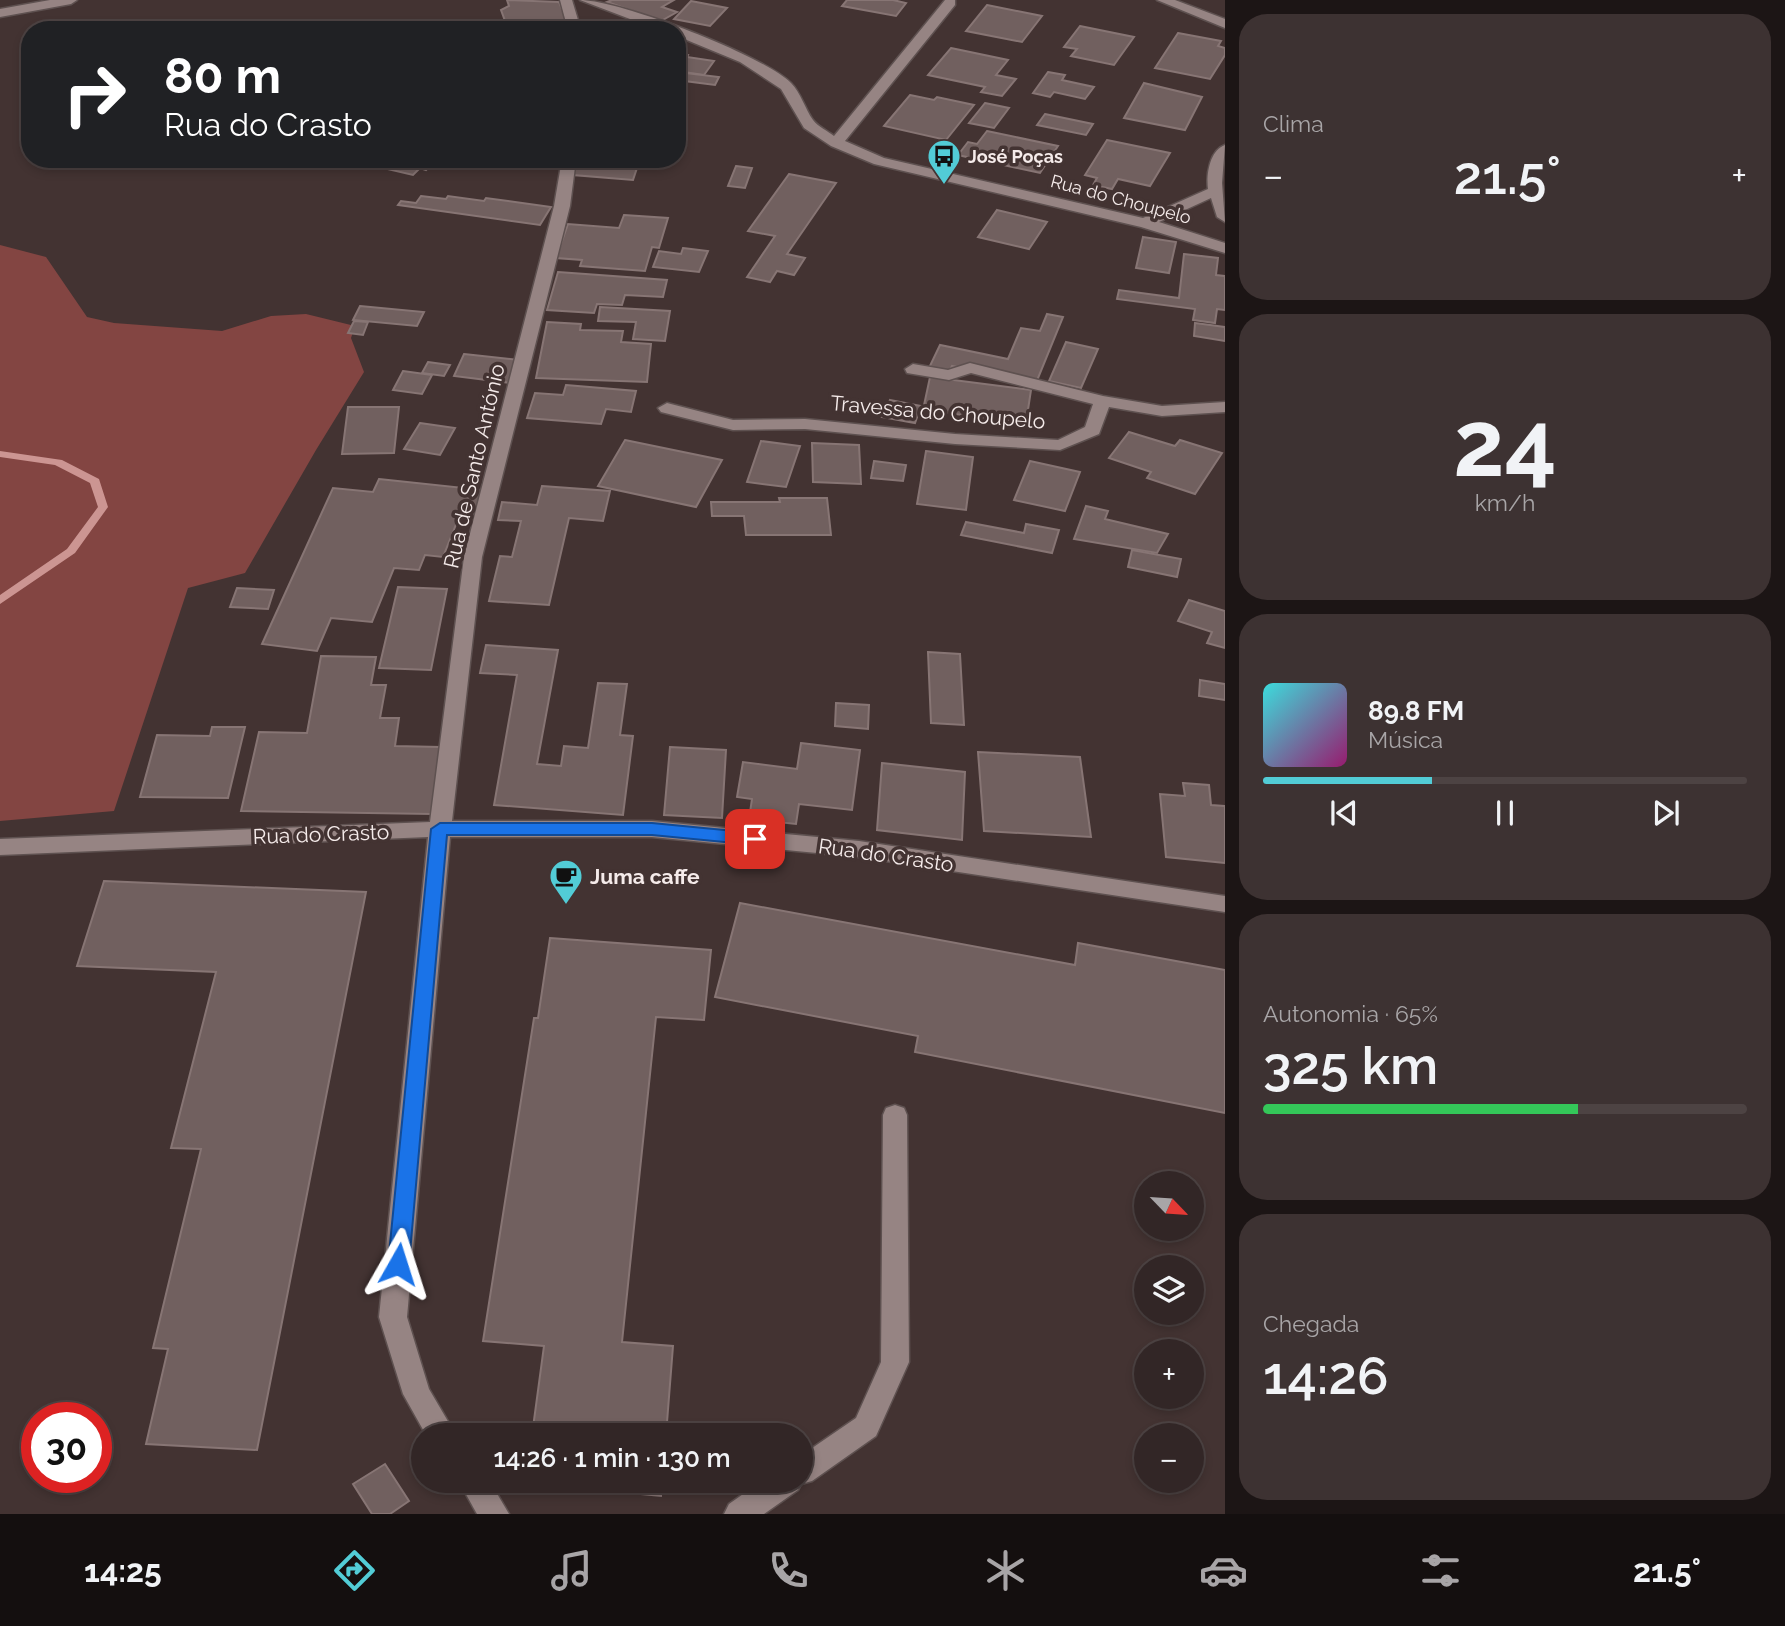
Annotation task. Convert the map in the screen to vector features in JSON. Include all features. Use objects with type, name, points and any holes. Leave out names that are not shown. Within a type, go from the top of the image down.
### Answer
[{"type":"street","points":[[0,13],[71,0]]},
{"type":"street","points":[[566,0],[572,21]]},
{"type":"street","name":"Rua do Choupelo","points":[[586,0],[646,21]]},
{"type":"street","points":[[1163,0],[1225,23]]},
{"type":"street","points":[[836,143],[950,2]]},
{"type":"street","name":"Rua do Choupelo","points":[[686,35],[745,59],[786,86],[809,125],[836,143],[879,161],[1145,223],[1225,248]]},
{"type":"street","points":[[1225,149],[1214,175],[1215,191],[1225,217]]},
{"type":"street","name":"Rua de Santo António","points":[[434,1423],[416,1394],[393,1317],[440,829],[473,556],[562,206],[568,168]]},
{"type":"street","points":[[1145,223],[1215,191]]},
{"type":"street","points":[[913,369],[949,375],[970,368],[1103,401],[1162,411],[1225,407]]},
{"type":"street","name":"Travessa do Choupelo","points":[[667,408],[733,425],[805,424],[955,439],[1060,445],[1093,430],[1103,401]]},
{"type":"street","name":"Rua do Crasto","points":[[0,847],[440,829],[652,829],[859,849],[1225,905]]},
{"type":"street","points":[[813,1463],[866,1427],[895,1362],[895,1115]]},
{"type":"street","points":[[480,1493],[494,1514]]},
{"type":"street","points":[[739,1514],[769,1493]]},
{"type":"shaded area","points":[[0,245],[46,257],[87,317],[114,323],[222,331],[271,316],[306,314],[355,326],[351,338],[364,372],[245,573],[188,588],[114,811],[0,821]]},
{"type":"building","points":[[507,0],[559,2],[567,21],[505,21],[501,10],[509,6]]},
{"type":"building","points":[[674,0],[662,7],[677,12],[661,21],[607,2]]},
{"type":"building","points":[[847,0],[893,0],[906,3],[896,16],[842,6]]},
{"type":"building","points":[[691,1],[727,8],[710,26],[674,19]]},
{"type":"building","points":[[987,5],[1042,16],[1022,42],[966,31]]},
{"type":"building","points":[[1080,26],[1134,37],[1114,65],[1071,56],[1077,49],[1064,47]]},
{"type":"building","points":[[1178,33],[1221,41],[1218,46],[1225,48],[1225,55],[1210,79],[1155,68]]},
{"type":"building","points":[[951,48],[1008,60],[996,75],[1016,79],[1002,96],[981,92],[985,87],[928,75]]},
{"type":"building","points":[[686,55],[714,61],[704,75],[686,72]]},
{"type":"building","points":[[1048,72],[1065,75],[1062,80],[1094,87],[1085,99],[1054,92],[1050,97],[1033,93]]},
{"type":"building","points":[[686,73],[719,77],[715,85],[686,81]]},
{"type":"building","points":[[1144,83],[1202,97],[1185,130],[1124,118]]},
{"type":"building","points":[[910,95],[934,100],[937,97],[974,105],[946,140],[884,126]]},
{"type":"building","points":[[985,103],[1009,108],[994,128],[969,123]]},
{"type":"building","points":[[1045,114],[1093,124],[1086,135],[1037,125]]},
{"type":"building","points":[[987,131],[1058,146],[1040,173],[958,155],[968,142],[977,144]]},
{"type":"building","points":[[1107,140],[1170,153],[1150,186],[1118,179],[1112,189],[1093,185],[1097,178],[1085,175]]},
{"type":"building","points":[[736,166],[752,168],[745,188],[728,186]]},
{"type":"building","points":[[383,168],[420,168],[413,175]]},
{"type":"building","points":[[576,168],[637,168],[633,180],[573,175]]},
{"type":"building","points":[[789,174],[836,183],[787,254],[805,258],[794,275],[777,271],[770,282],[747,277],[775,236],[748,231]]},
{"type":"building","points":[[421,196],[446,199],[448,196],[484,201],[486,198],[551,207],[540,225],[398,205],[401,201],[416,203]]},
{"type":"building","points":[[997,210],[1047,222],[1029,249],[978,237]]},
{"type":"building","points":[[624,215],[668,218],[659,248],[652,247],[645,271],[580,266],[582,260],[556,258],[568,224],[619,228]]},
{"type":"building","points":[[1143,237],[1176,242],[1169,273],[1136,268]]},
{"type":"building","points":[[683,248],[708,251],[699,272],[653,267],[659,251],[681,254]]},
{"type":"building","points":[[1184,254],[1218,258],[1216,275],[1225,276],[1225,310],[1217,309],[1215,323],[1193,320],[1195,309],[1117,299],[1119,290],[1179,298]]},
{"type":"building","points":[[558,272],[667,280],[663,297],[625,295],[622,305],[597,304],[594,313],[547,310]]},
{"type":"building","points":[[360,306],[424,312],[417,326],[353,320]]},
{"type":"building","points":[[600,307],[670,311],[665,341],[633,339],[636,322],[598,321]]},
{"type":"building","points":[[1047,314],[1063,317],[1036,383],[952,366],[948,374],[928,370],[940,345],[1008,359],[1021,328],[1040,331]]},
{"type":"building","points":[[354,321],[368,322],[363,335],[348,333]]},
{"type":"building","points":[[547,322],[581,324],[580,330],[623,331],[621,342],[651,344],[647,382],[536,378]]},
{"type":"building","points":[[1195,323],[1225,327],[1225,341],[1194,336]]},
{"type":"building","points":[[1066,342],[1098,349],[1081,388],[1049,381]]},
{"type":"building","points":[[464,354],[520,360],[511,383],[454,376]]},
{"type":"building","points":[[428,362],[450,365],[444,376],[422,373]]},
{"type":"building","points":[[403,371],[432,375],[422,394],[393,390]]},
{"type":"building","points":[[930,377],[1031,390],[1026,423],[923,410]]},
{"type":"building","points":[[566,385],[636,391],[631,412],[606,409],[601,424],[527,418],[535,393],[563,395]]},
{"type":"building","points":[[890,400],[921,406],[915,423],[882,417]]},
{"type":"building","points":[[348,407],[399,407],[394,453],[342,454]]},
{"type":"building","points":[[420,423],[455,428],[440,455],[404,449]]},
{"type":"building","points":[[1129,432],[1175,446],[1180,440],[1222,453],[1195,494],[1147,478],[1151,472],[1109,458]]},
{"type":"building","points":[[625,440],[722,460],[696,507],[598,486]]},
{"type":"building","points":[[761,441],[800,446],[786,487],[747,482]]},
{"type":"building","points":[[812,443],[859,445],[861,484],[813,482]]},
{"type":"building","points":[[926,451],[973,457],[966,510],[917,504]]},
{"type":"building","points":[[874,461],[906,465],[903,481],[871,478]]},
{"type":"building","points":[[1030,461],[1080,472],[1065,511],[1014,500]]},
{"type":"building","points":[[379,479],[483,490],[473,518],[459,517],[443,557],[425,555],[419,570],[394,568],[372,622],[331,618],[317,651],[262,644],[333,488],[373,492]]},
{"type":"building","points":[[542,486],[610,491],[603,521],[569,518],[549,605],[489,601],[500,556],[512,557],[521,521],[498,520],[502,502],[537,505]]},
{"type":"building","points":[[779,498],[827,498],[831,535],[746,535],[744,516],[712,516],[711,502],[780,502]]},
{"type":"building","points":[[1086,506],[1108,511],[1105,519],[1168,534],[1157,553],[1074,539]]},
{"type":"building","points":[[966,522],[1024,533],[1026,524],[1059,530],[1052,553],[961,535]]},
{"type":"building","points":[[1132,550],[1181,559],[1177,577],[1128,567]]},
{"type":"building","points":[[398,587],[447,589],[431,670],[379,668]]},
{"type":"building","points":[[237,588],[274,590],[268,609],[230,607]]},
{"type":"building","points":[[1189,600],[1225,611],[1225,648],[1207,643],[1212,632],[1178,621]]},
{"type":"building","points":[[486,645],[558,650],[537,764],[561,766],[564,746],[588,748],[598,683],[627,684],[620,735],[633,736],[623,815],[494,805],[517,675],[480,673]]},
{"type":"building","points":[[928,652],[960,654],[964,725],[931,723]]},
{"type":"building","points":[[321,656],[376,657],[371,685],[386,685],[380,718],[399,718],[395,746],[440,747],[432,814],[241,811],[259,732],[307,733]]},
{"type":"building","points":[[1200,680],[1225,684],[1225,700],[1199,696]]},
{"type":"building","points":[[836,703],[869,705],[868,729],[835,726]]},
{"type":"building","points":[[212,727],[245,727],[228,798],[140,797],[157,735],[210,736]]},
{"type":"building","points":[[801,743],[860,750],[852,810],[799,804],[796,824],[749,819],[752,799],[737,797],[743,762],[797,769]]},
{"type":"building","points":[[670,747],[726,750],[722,818],[664,815]]},
{"type":"building","points":[[978,752],[1080,757],[1091,837],[984,831]]},
{"type":"building","points":[[882,763],[965,772],[962,840],[877,830]]},
{"type":"building","points":[[1183,783],[1209,785],[1211,805],[1225,806],[1225,863],[1166,857],[1160,794],[1185,796]]},
{"type":"building","points":[[104,881],[366,892],[257,1450],[146,1444],[168,1349],[153,1348],[201,1149],[171,1148],[216,972],[77,966]]},
{"type":"building","points":[[740,903],[1075,965],[1078,943],[1225,970],[1225,1113],[915,1052],[918,1036],[715,997]]},
{"type":"building","points":[[550,938],[711,950],[704,1020],[656,1017],[622,1342],[673,1346],[667,1423],[534,1423],[544,1346],[483,1341],[534,1018],[538,1018]]},
{"type":"building","points":[[385,1464],[409,1501],[390,1514],[372,1514],[353,1484]]},
{"type":"building","points":[[630,1493],[661,1493],[661,1496]]},
{"type":"waterway","points":[[0,454],[58,462],[95,481],[103,507],[71,551],[0,600]]},
{"type":"place","name":"José Poças","points":[[944,186]]},
{"type":"place","name":"Juma caffe","points":[[566,906]]},
{"type":"route","points":[[398,1264],[440,829],[652,829],[755,839]]}]
